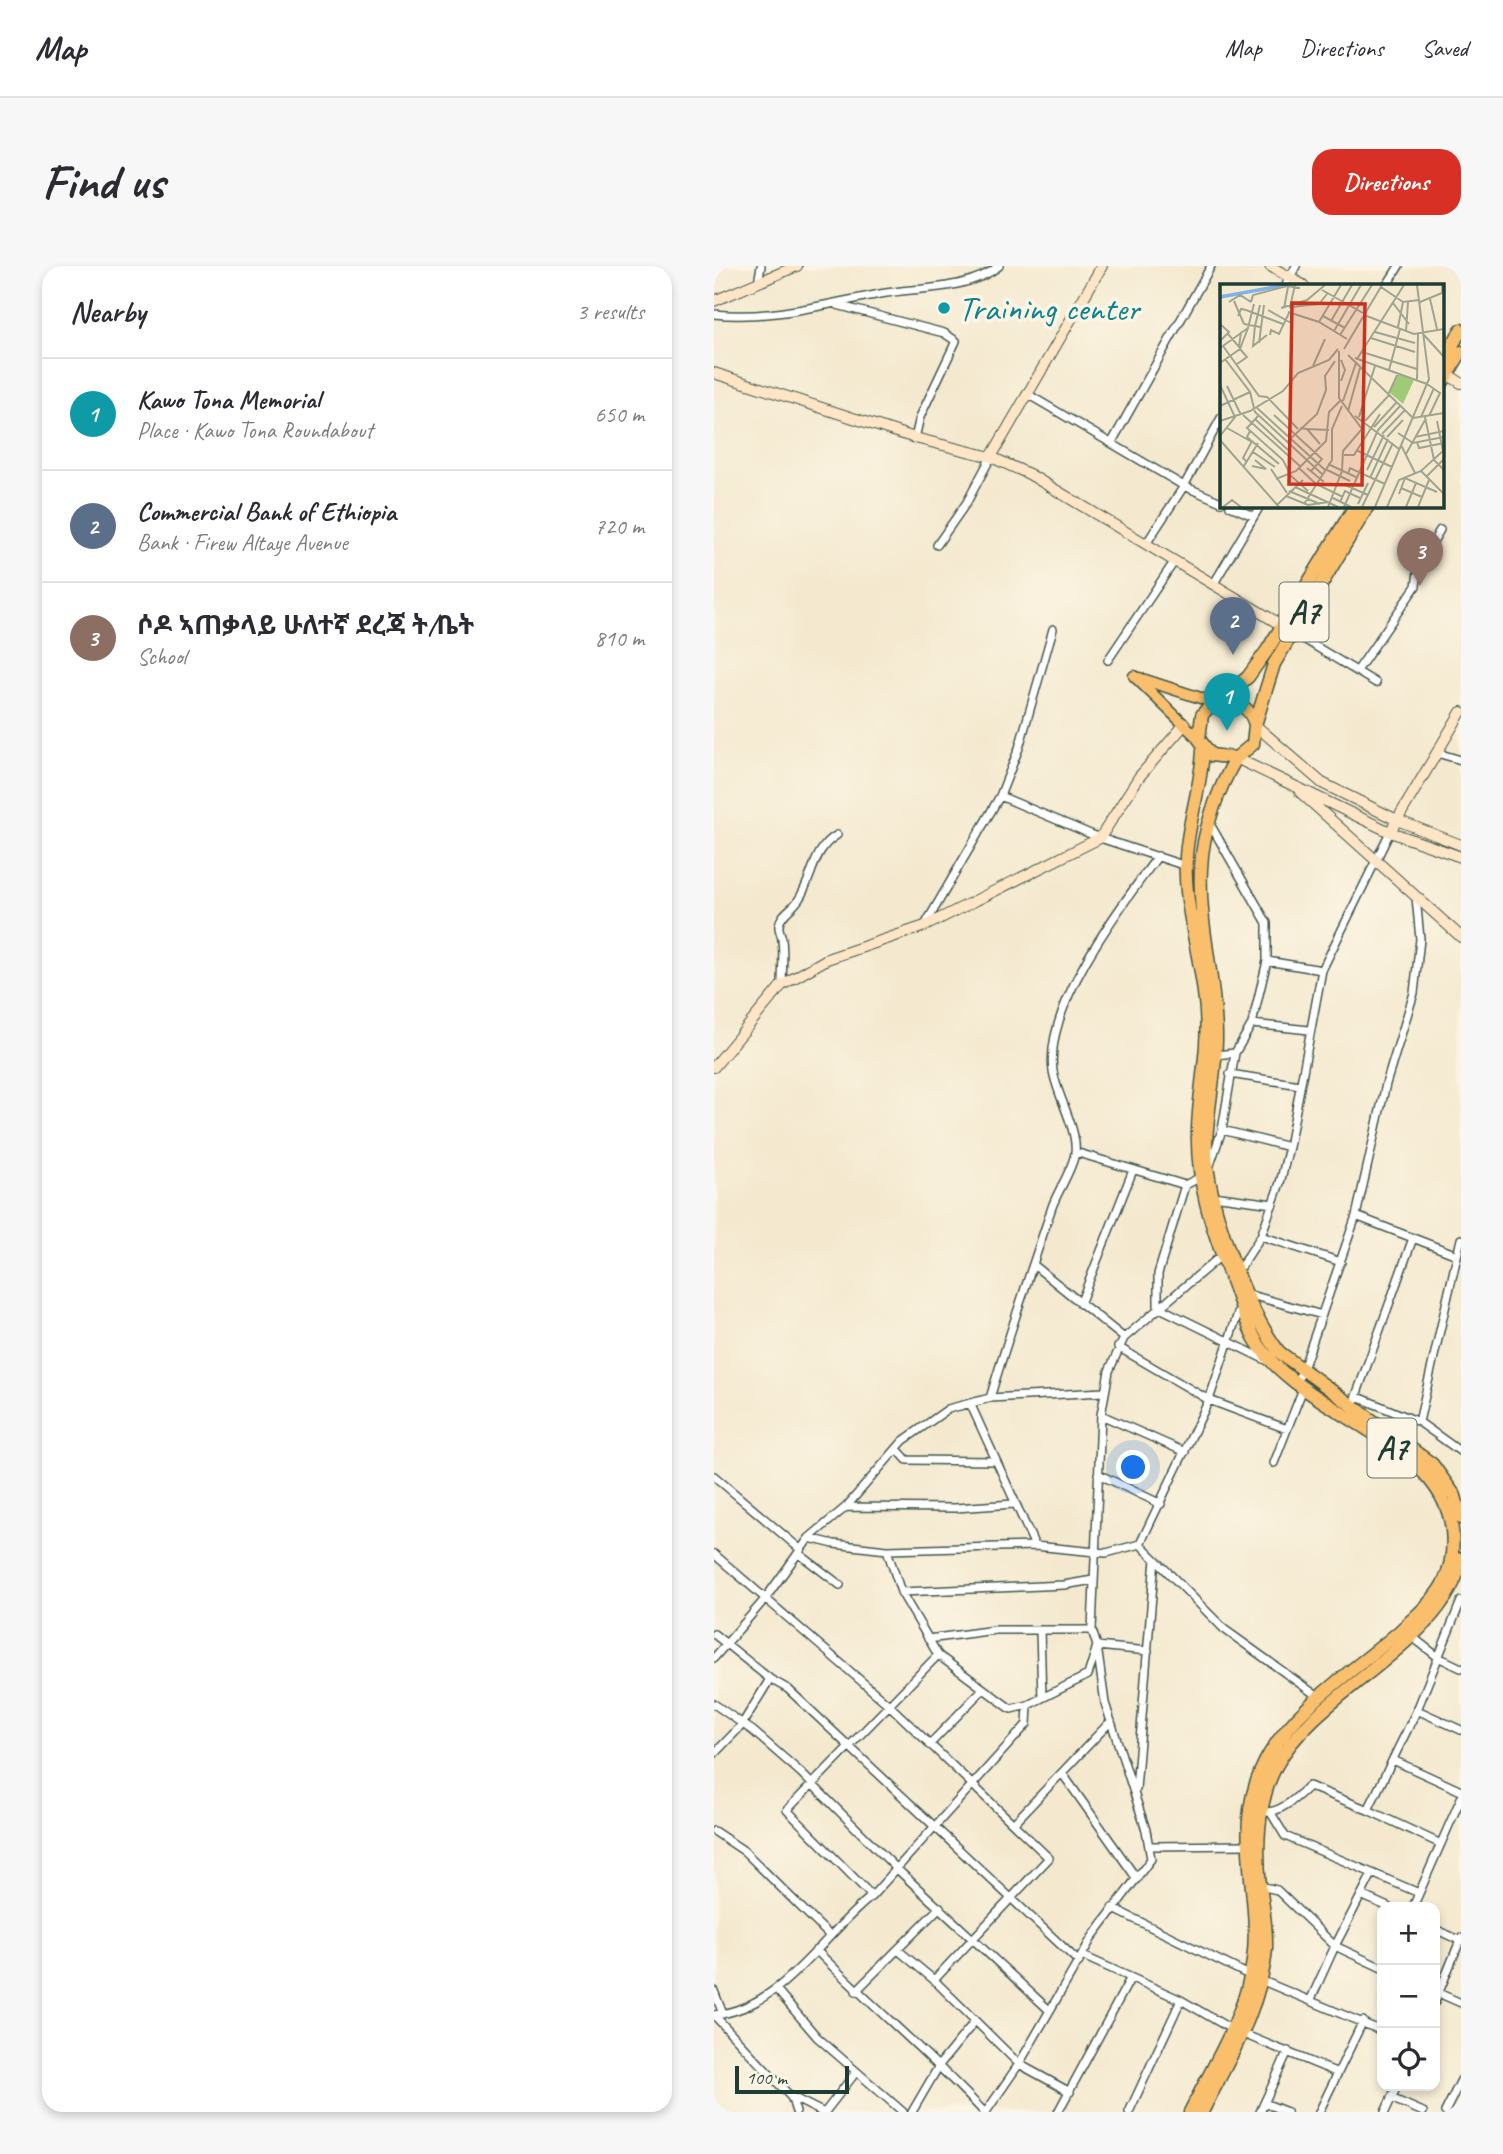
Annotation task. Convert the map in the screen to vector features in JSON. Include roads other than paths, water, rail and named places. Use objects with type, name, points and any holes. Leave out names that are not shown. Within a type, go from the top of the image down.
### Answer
[{"type":"highway","points":[[1446,368],[1461,330]]},
{"type":"highway","points":[[1446,368],[1461,352]]},
{"type":"highway","name":"A7","points":[[1354,508],[1287,629],[1255,725],[1253,744],[1236,758],[1209,823],[1200,867],[1202,908],[1214,992],[1204,1173],[1222,1255],[1247,1294],[1264,1332],[1301,1379],[1423,1471],[1436,1487],[1452,1526],[1450,1561],[1453,1596]]},
{"type":"highway","name":"A7","points":[[1211,1055],[1186,866],[1202,715],[1248,677],[1287,629],[1367,508]]},
{"type":"highway","points":[[1216,703],[1225,701],[1243,707],[1253,717],[1255,725]]},
{"type":"highway","points":[[1201,744],[1216,758],[1236,758]]},
{"type":"highway","name":"A7","points":[[1204,1173],[1235,1274],[1240,1306],[1254,1336],[1274,1364],[1301,1379],[1355,1402],[1432,1464],[1455,1496],[1461,1518]]},
{"type":"highway","name":"A7","points":[[1202,2112],[1236,2031],[1266,1947],[1258,1841],[1277,1765],[1294,1740],[1315,1718],[1453,1596],[1461,1559]]},
{"type":"highway","name":"A7","points":[[1256,1978],[1247,1844],[1253,1800],[1270,1754],[1291,1725],[1320,1698],[1412,1620],[1453,1596]]},
{"type":"highway","name":"A7","points":[[1190,2112],[1236,2031]]},
{"type":"main road","points":[[714,301],[797,266]]},
{"type":"main road","points":[[991,457],[1102,266]]},
{"type":"main road","points":[[1270,266],[1288,281]]},
{"type":"main road","points":[[1446,368],[1461,383]]},
{"type":"main road","points":[[714,373],[915,438],[991,457],[1029,474],[1287,629]]},
{"type":"main road","points":[[1201,744],[1185,724],[1134,676],[1216,703]]},
{"type":"main road","points":[[1390,832],[1461,712]]},
{"type":"main road","points":[[714,1067],[782,985],[827,959],[925,926],[1100,838],[1139,777],[1185,724]]},
{"type":"main road","points":[[1255,725],[1322,783],[1397,820],[1461,845]]},
{"type":"main road","points":[[1236,758],[1390,832],[1461,857]]},
{"type":"main road","points":[[1290,783],[1461,937]]},
{"type":"street","points":[[758,283],[761,266]]},
{"type":"street","points":[[714,314],[836,305],[878,295],[960,283],[984,276],[999,266]]},
{"type":"street","points":[[1112,442],[1211,266]]},
{"type":"street","points":[[1288,281],[1296,266]]},
{"type":"street","points":[[1388,284],[1399,266]]},
{"type":"street","points":[[836,305],[944,333],[956,341],[920,417],[915,438]]},
{"type":"street","points":[[1028,395],[1184,486],[1220,502]]},
{"type":"street","points":[[1146,544],[1184,486],[1220,420]]},
{"type":"street","points":[[937,545],[967,502],[991,457]]},
{"type":"street","points":[[1235,508],[1254,516]]},
{"type":"street","points":[[1213,585],[1259,508]]},
{"type":"street","points":[[1357,671],[1416,586],[1419,565],[1440,530]]},
{"type":"street","points":[[1108,660],[1174,562]]},
{"type":"street","points":[[925,926],[1000,796],[1019,748],[1053,629]]},
{"type":"street","points":[[1287,629],[1376,683]]},
{"type":"street","points":[[1437,753],[1461,760]]},
{"type":"street","points":[[1000,796],[1100,838],[1186,866]]},
{"type":"street","points":[[1158,1307],[1158,1274],[1185,1185],[1204,1173],[1222,1130],[1235,1053],[1252,1024],[1267,961],[1267,923],[1209,823]]},
{"type":"street","points":[[1235,1274],[1261,1236],[1273,1204],[1289,1147],[1322,970],[1390,832]]},
{"type":"street","points":[[782,985],[782,939],[778,927],[782,916],[797,902],[811,876],[814,858],[824,843],[837,835]]},
{"type":"street","points":[[990,1398],[1053,1205],[1075,1152],[1053,1071],[1054,1041],[1064,1007],[1107,925],[1158,856]]},
{"type":"street","points":[[1274,1463],[1356,1216],[1386,1084],[1414,993],[1420,939],[1416,897]]},
{"type":"street","points":[[1267,961],[1322,970]]},
{"type":"street","points":[[1252,1024],[1309,1030]]},
{"type":"street","points":[[1211,1055],[1235,1053]]},
{"type":"street","points":[[1230,1074],[1300,1086]]},
{"type":"street","points":[[1222,1130],[1289,1147]]},
{"type":"street","points":[[1075,1152],[1185,1185]]},
{"type":"street","points":[[1080,1304],[1133,1170]]},
{"type":"street","points":[[1213,1196],[1273,1204]]},
{"type":"street","points":[[1356,1216],[1457,1255]]},
{"type":"street","points":[[1261,1236],[1341,1262]]},
{"type":"street","points":[[1413,1238],[1355,1402],[1419,1422],[1461,1452]]},
{"type":"street","points":[[1419,1422],[1461,1239]]},
{"type":"street","points":[[817,1950],[856,1991],[940,2064],[985,2112],[1019,2064],[1048,2008],[1112,1908],[1150,1859],[1151,1846],[1111,1721],[1092,1630],[1101,1415],[1104,1392],[1118,1347],[1158,1307],[1222,1255]]},
{"type":"street","points":[[1035,1266],[1125,1338]]},
{"type":"street","points":[[1247,1294],[1322,1315]]},
{"type":"street","points":[[809,1538],[834,1544],[887,1550],[1035,1546],[1120,1552],[1140,1545],[1209,1400],[1240,1306]]},
{"type":"street","points":[[1158,1307],[1274,1364]]},
{"type":"street","points":[[1118,1347],[1209,1400],[1287,1429]]},
{"type":"street","points":[[714,1658],[765,1599],[809,1538],[846,1507],[897,1449],[948,1409],[990,1398],[1104,1392]]},
{"type":"street","points":[[970,1403],[1035,1546]]},
{"type":"street","points":[[1101,1415],[1185,1452]]},
{"type":"street","points":[[897,1449],[907,1460],[995,1461]]},
{"type":"street","points":[[1098,1474],[1161,1504]]},
{"type":"street","points":[[715,1480],[840,1584]]},
{"type":"street","points":[[846,1507],[955,1508],[1014,1504]]},
{"type":"street","points":[[1135,1793],[1154,1559],[1140,1545]]},
{"type":"street","points":[[1140,1545],[1224,1629],[1320,1698]]},
{"type":"street","points":[[887,1550],[901,1592],[938,1654],[982,1690],[1011,1709],[1028,1705],[1088,1675],[1097,1646]]},
{"type":"street","points":[[714,1554],[889,1705],[1049,1858],[934,1980]]},
{"type":"street","points":[[901,1592],[1063,1585],[1093,1580]]},
{"type":"street","points":[[1368,1810],[1417,1710],[1438,1657],[1453,1596]]},
{"type":"street","points":[[1040,1630],[1042,1698]]},
{"type":"street","points":[[928,1639],[969,1632],[1092,1630]]},
{"type":"street","points":[[714,1634],[770,1679],[788,1689],[849,1743],[935,1826],[1081,1959],[1181,2000],[1236,2031],[1338,2073]]},
{"type":"street","points":[[1410,1635],[1438,1657],[1461,1668]]},
{"type":"street","points":[[1097,1646],[1148,1651]]},
{"type":"street","points":[[872,1896],[787,1810],[938,1654]]},
{"type":"street","points":[[714,1755],[741,1726],[770,1679]]},
{"type":"street","points":[[929,1745],[982,1690]]},
{"type":"street","points":[[714,1704],[741,1726],[753,1731],[1048,2008]]},
{"type":"street","points":[[717,2015],[737,2012],[776,1989],[872,1896],[1027,1724],[1028,1705]]},
{"type":"street","points":[[1417,1710],[1461,1730]]},
{"type":"street","points":[[1014,1823],[1111,1721]]},
{"type":"street","points":[[1393,1759],[1461,1791]]},
{"type":"street","points":[[1062,1773],[1137,1879]]},
{"type":"street","points":[[1419,1893],[1285,1836],[1266,1812],[1308,1786],[1441,1844]]},
{"type":"street","points":[[1415,1902],[1461,1798]]},
{"type":"street","points":[[714,1830],[744,1851],[829,1936]]},
{"type":"street","points":[[1151,1846],[1247,1844]]},
{"type":"street","points":[[1311,1999],[1372,1874]]},
{"type":"street","points":[[1260,1886],[1278,1890],[1335,1946],[1377,1966]]},
{"type":"street","points":[[1361,1895],[1377,1902]]},
{"type":"street","points":[[856,1991],[940,1907]]},
{"type":"street","points":[[1112,1908],[1256,1978],[1377,2028]]},
{"type":"street","points":[[1440,1931],[1461,1940],[1440,1986]]},
{"type":"street","points":[[898,1950],[934,1980],[1019,2064],[1070,2092]]},
{"type":"street","points":[[1058,2112],[1130,1979]]},
{"type":"street","points":[[776,1989],[817,2037],[903,2112]]},
{"type":"street","points":[[714,1991],[717,2015],[790,2096],[796,2112]]},
{"type":"street","points":[[1440,1996],[1461,2003]]},
{"type":"street","points":[[1129,2112],[1181,2000]]},
{"type":"street","points":[[912,2112],[940,2064],[975,2021]]},
{"type":"street","points":[[1319,2112],[1363,2021]]},
{"type":"street","points":[[1260,2112],[1288,2051]]},
{"type":"street","points":[[790,2096],[823,2112],[856,2072]]},
{"type":"street","points":[[1445,2112],[1461,2080]]},
{"type":"street","points":[[1385,2112],[1394,2091]]},
{"type":"street","points":[[1391,2098],[1423,2112]]},
{"type":"street","points":[[1264,2103],[1287,2112]]},
{"type":"place","name":"Training center","points":[[944,308]]},
{"type":"place","name":"ሶዶ ኣጠቃላይ ሁለተኛ ደረጃ ት/ቤት","points":[[1420,586]]},
{"type":"place","name":"Commercial Bank of Ethiopia","points":[[1233,655]]},
{"type":"place","name":"Kawo Tona Memorial","points":[[1227,731]]}]
